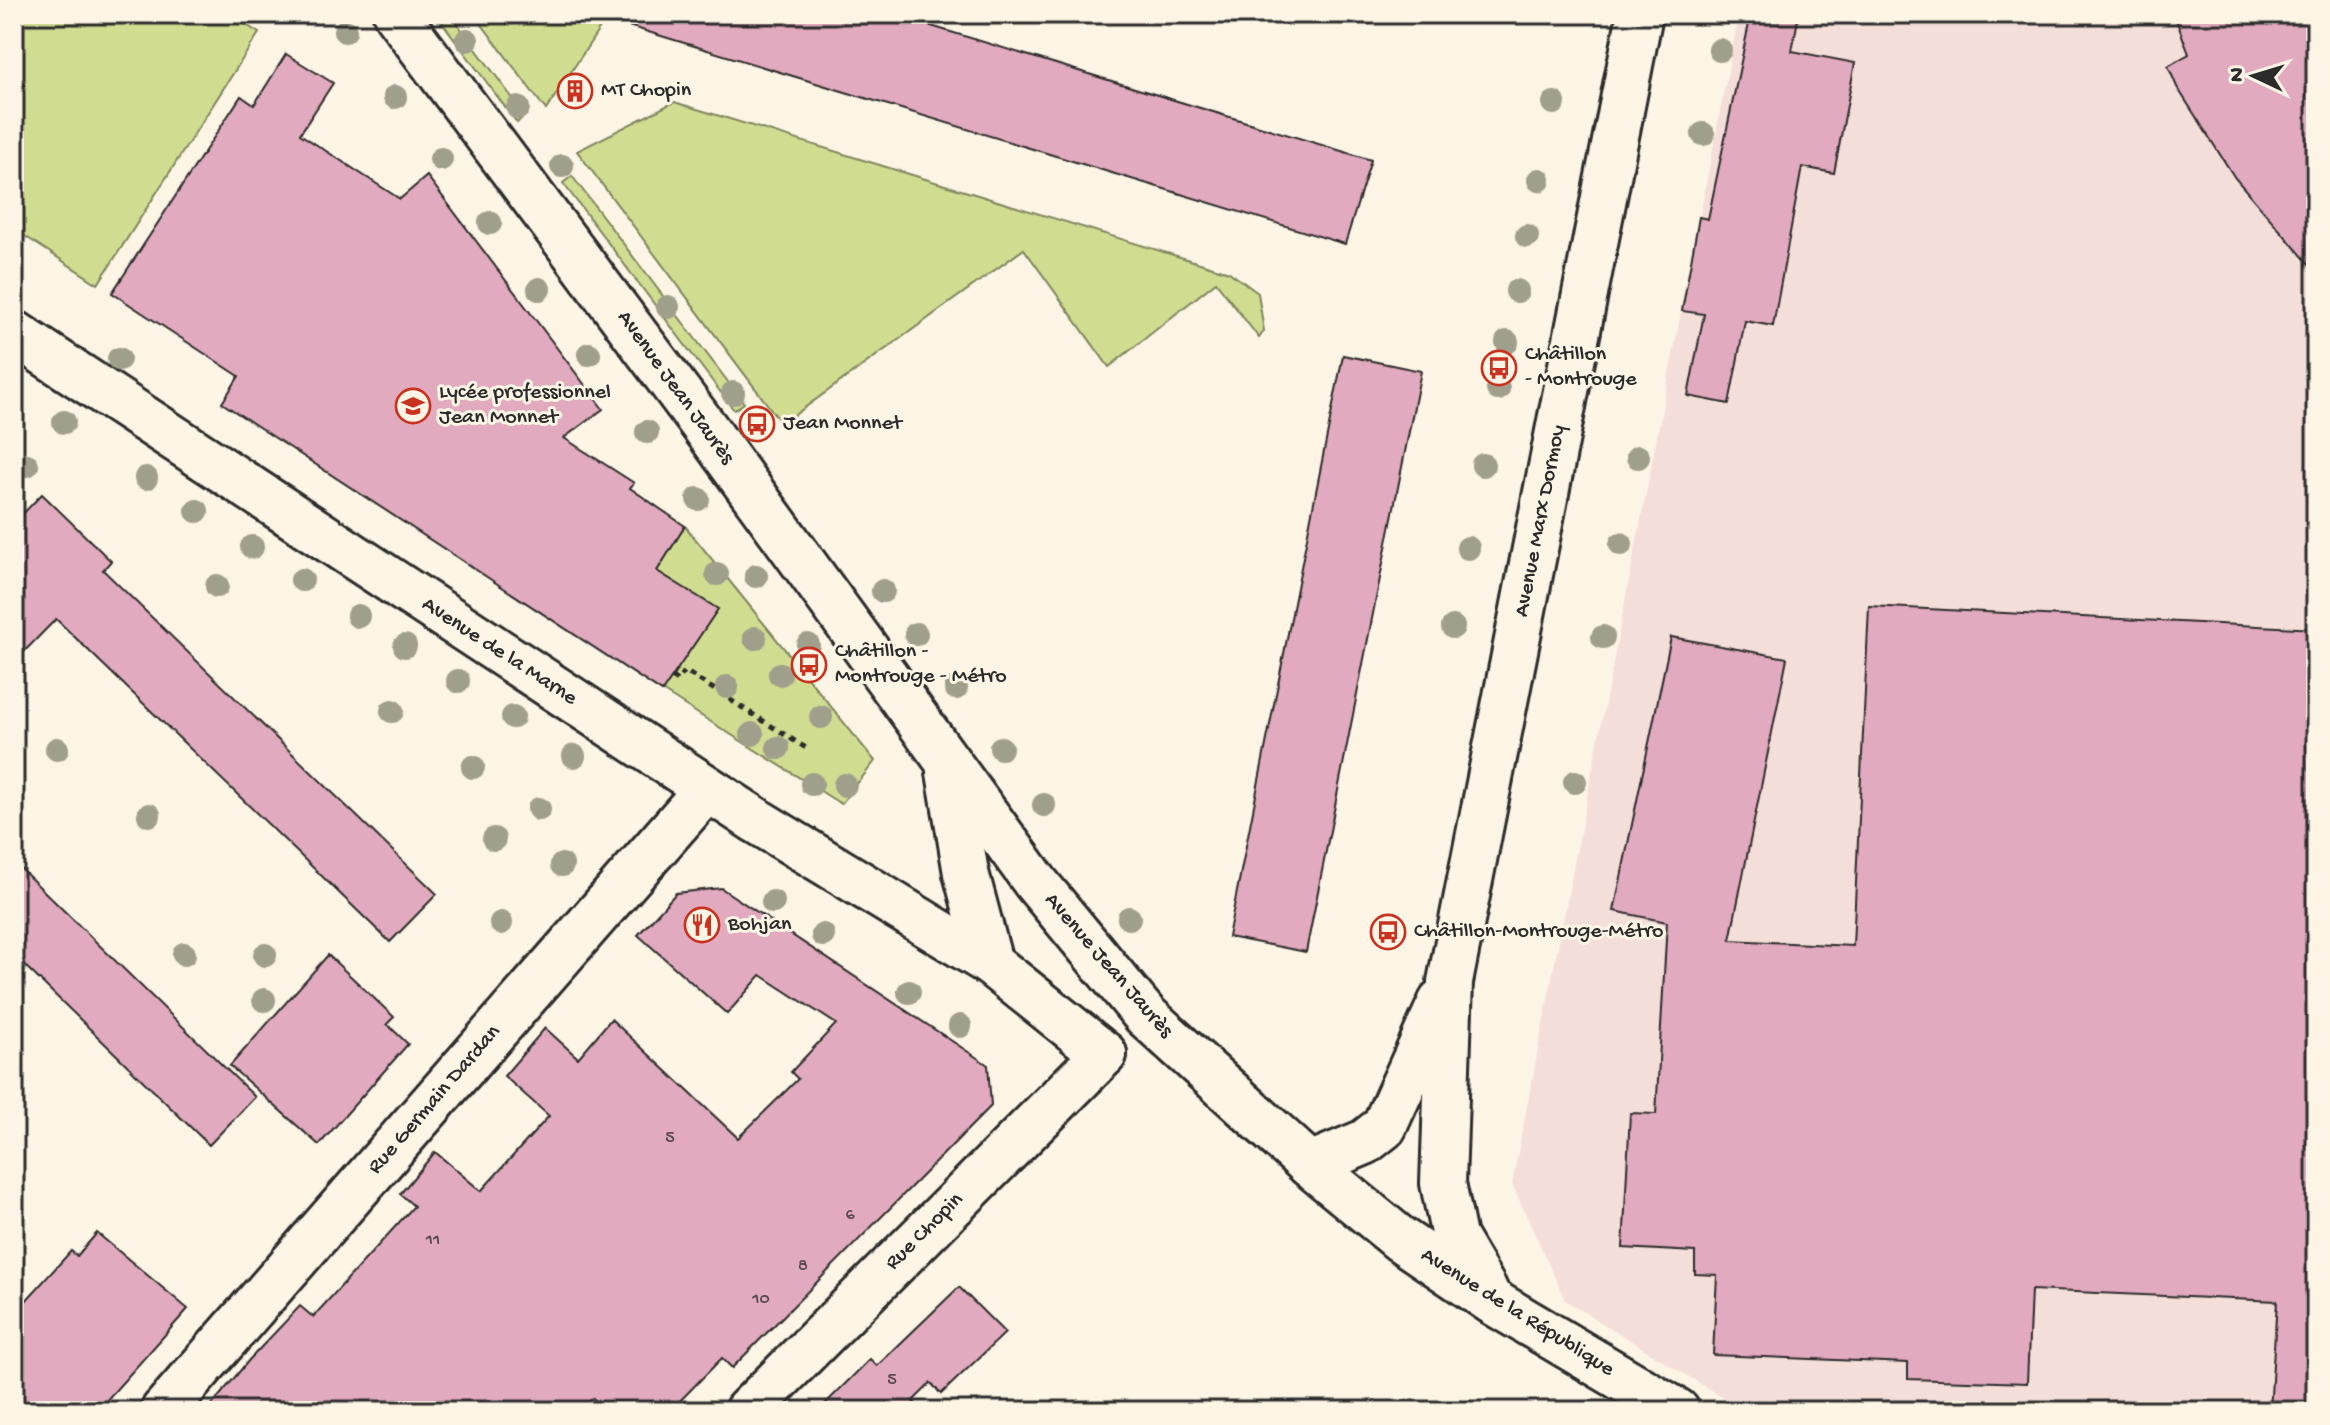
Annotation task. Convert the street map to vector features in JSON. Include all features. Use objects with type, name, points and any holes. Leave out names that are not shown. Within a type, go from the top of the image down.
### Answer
[{"type":"main road","name":"Avenue Jean Jaurès","points":[[396,14],[699,420],[1036,883],[1145,1015],[1310,1165],[1400,1239]]},
{"type":"main road","name":"Avenue Marx Dormoy","points":[[1493,1302],[1454,1237],[1443,1183],[1450,982],[1640,14]]},
{"type":"main road","name":"Avenue de la Marne","points":[[14,333],[707,789],[848,879],[990,963]]},
{"type":"main road","name":"Avenue Jean Jaurès","points":[[948,765],[966,873],[990,963]]},
{"type":"main road","name":"Rue Germain Dardan","points":[[163,1411],[707,789]]},
{"type":"main road","name":"Rue Chopin","points":[[747,1411],[1104,1054],[990,963]]},
{"type":"main road","name":"Avenue Marx Dormoy","points":[[1310,1165],[1365,1142],[1384,1127],[1450,982]]},
{"type":"main road","name":"Avenue de la République","points":[[1400,1239],[1493,1302],[1677,1411]]},
{"type":"path","points":[[672,677],[677,681],[685,671],[809,750]]},
{"type":"shaded area","points":[[1739,14],[2316,14],[2316,1411],[1744,1411],[1565,1300],[1512,1184]]},
{"type":"green space","points":[[14,14],[229,14],[259,33],[98,284],[14,229]]},
{"type":"green space","points":[[436,14],[450,14],[525,115],[517,123]]},
{"type":"green space","points":[[474,14],[609,14],[546,110]]},
{"type":"green space","points":[[674,102],[1229,272],[1258,293],[1264,331],[1259,338],[1216,282],[1109,367],[1024,249],[782,424],[577,151]]},
{"type":"green space","points":[[572,176],[744,403],[734,410],[563,183]]},
{"type":"green space","points":[[685,526],[875,761],[841,804],[662,691],[717,609],[657,571]]},
{"type":"building","points":[[624,14],[920,14],[918,22],[1371,160],[1345,244],[622,24]]},
{"type":"building","points":[[1751,14],[1799,14],[1792,51],[1855,63],[1834,173],[1802,167],[1773,326],[1745,321],[1729,404],[1688,396],[1704,314],[1682,311],[1699,217],[1708,219]]},
{"type":"building","points":[[2174,14],[2316,14],[2316,272],[2235,178],[2177,87],[2168,66],[2189,54]]},
{"type":"building","name":"Lycée professionnel Jean Monnet","points":[[286,54],[333,83],[300,134],[400,199],[427,176],[603,409],[564,438],[634,483],[630,488],[685,526],[657,571],[718,609],[662,692],[222,403],[239,376],[112,293],[241,96],[254,105]]},
{"type":"building","points":[[1343,355],[1421,371],[1306,952],[1228,937]]},
{"type":"building","points":[[42,494],[111,561],[103,570],[437,894],[390,942],[56,619],[14,662],[14,523]]},
{"type":"building","points":[[1869,606],[2316,629],[2316,1411],[2270,1411],[2277,1301],[2031,1290],[2027,1383],[1908,1379],[1908,1363],[1713,1355],[1717,1275],[1695,1274],[1695,1252],[1623,1248],[1630,1113],[1656,1114],[1667,922],[1614,911],[1671,637],[1787,658],[1730,940],[1853,946]]},
{"type":"building","points":[[14,862],[255,1097],[209,1145],[14,955]]},
{"type":"building","points":[[721,888],[988,1065],[991,1106],[732,1368],[722,1358],[670,1411],[607,1411],[593,1398],[578,1411],[207,1411],[300,1306],[313,1317],[414,1206],[400,1194],[435,1152],[481,1191],[549,1116],[504,1076],[545,1028],[578,1058],[611,1019],[738,1138],[798,1079],[791,1072],[836,1024],[761,975],[727,1014],[638,935],[676,893]]},
{"type":"building","points":[[328,955],[394,1017],[387,1024],[408,1044],[319,1145],[230,1066]]},
{"type":"building","points":[[97,1233],[188,1309],[97,1411],[14,1411],[14,1314],[71,1251],[77,1256]]},
{"type":"building","points":[[959,1287],[1005,1333],[941,1394],[931,1383],[913,1401],[923,1411],[818,1411],[870,1359],[877,1366]]},
{"type":"place","name":"MT Chopin","points":[[575,91]]},
{"type":"place","name":"Châtillon - Montrouge","points":[[1499,368]]},
{"type":"place","name":"Lycée professionnel Jean Monnet","points":[[413,406]]},
{"type":"place","name":"Jean Monnet","points":[[757,424]]},
{"type":"place","name":"Châtillon - Montrouge - Métro","points":[[809,665]]},
{"type":"place","name":"Bohjan","points":[[702,925]]},
{"type":"place","name":"Châtillon-Montrouge-Métro","points":[[1388,932]]}]
